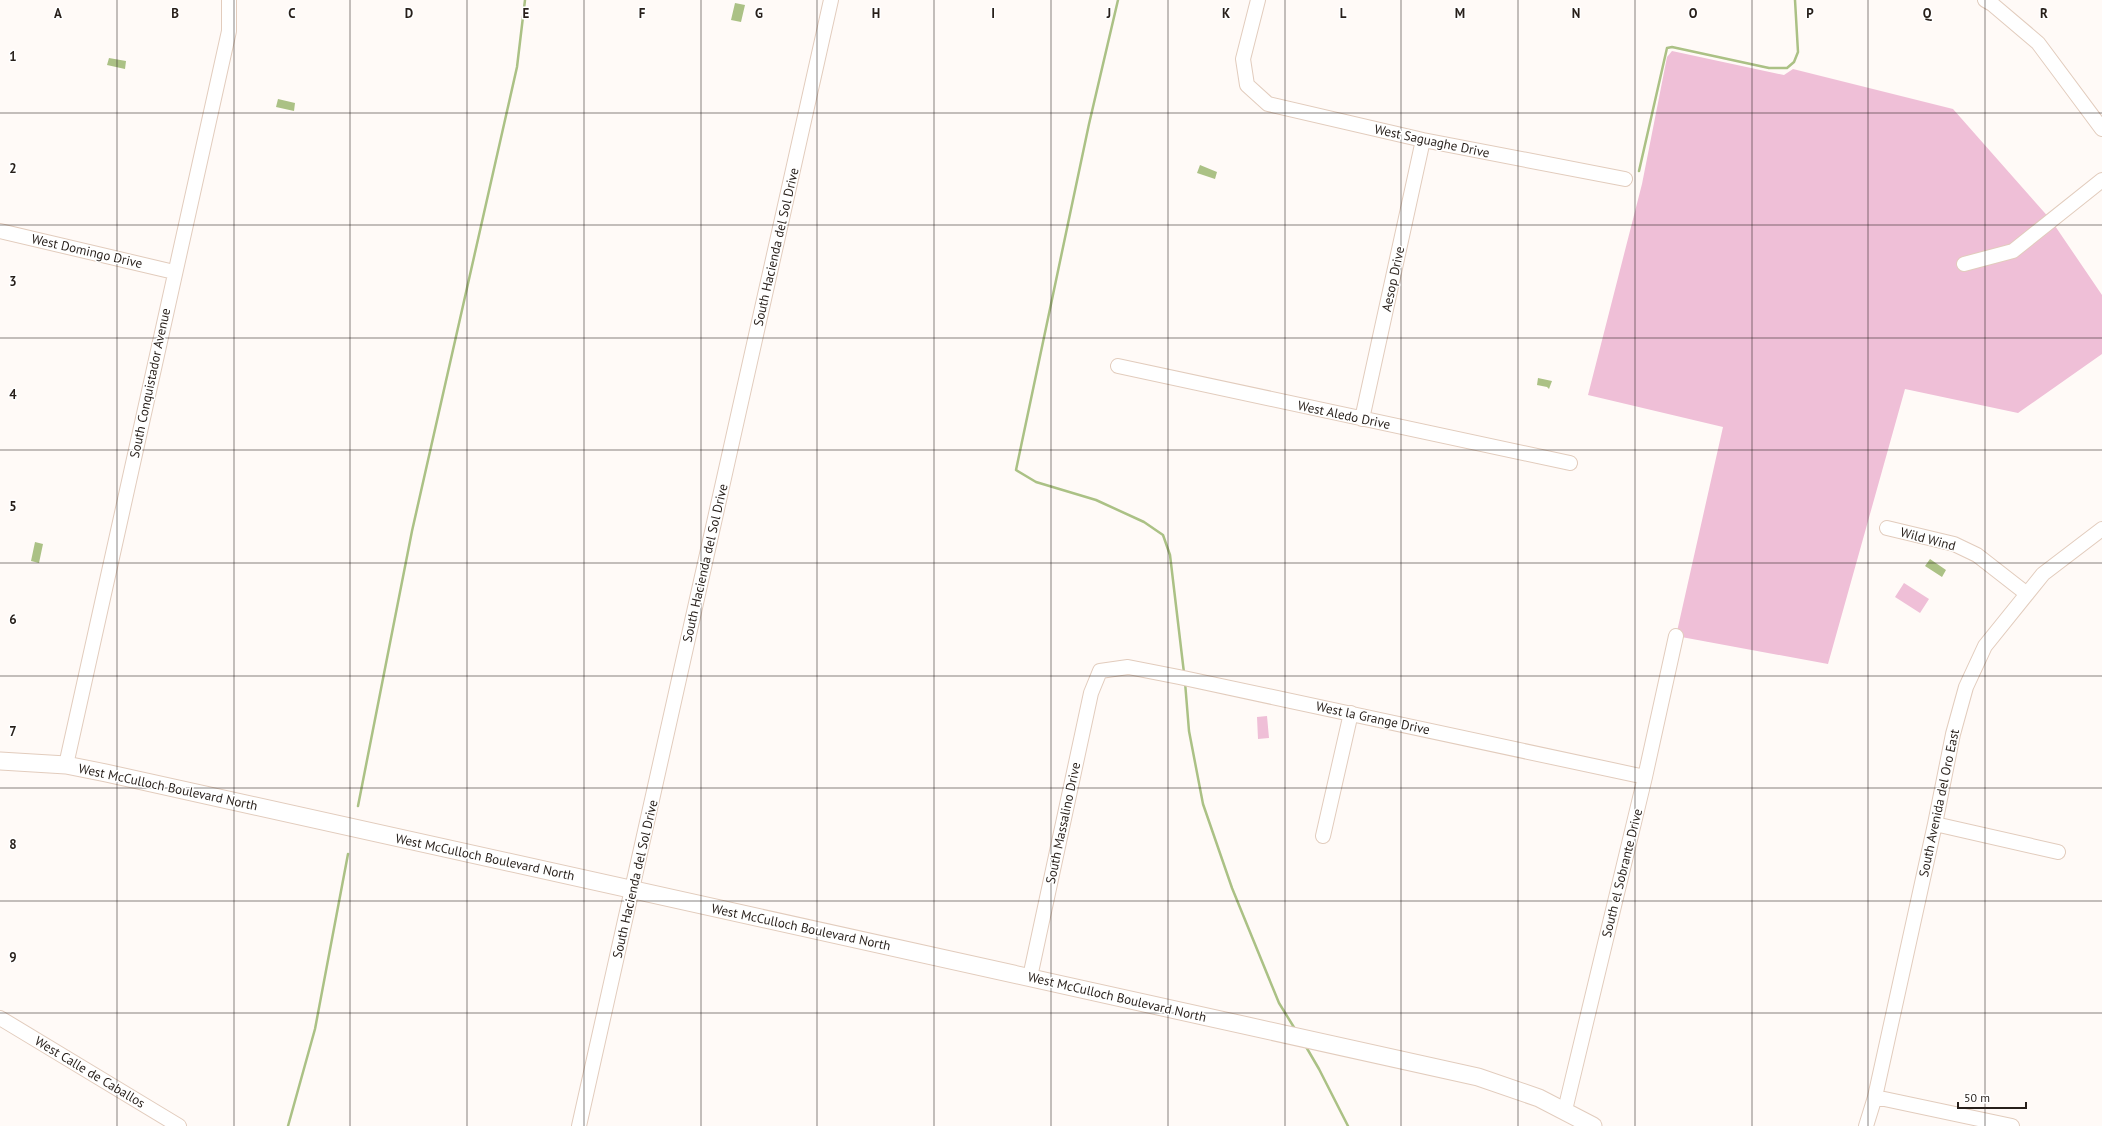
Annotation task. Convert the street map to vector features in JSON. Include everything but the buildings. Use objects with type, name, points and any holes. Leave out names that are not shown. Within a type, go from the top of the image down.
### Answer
[{"type":"main road","name":"West McCulloch Boulevard North","points":[[0,761],[66,765],[1478,1077],[1520,1090],[1565,1110],[1593,1126]]},
{"type":"street","name":"South Conquistador Avenue","points":[[66,765],[174,272],[229,31],[229,0]]},
{"type":"street","name":"South Hacienda del Sol Drive","points":[[580,1126],[831,0]]},
{"type":"street","name":"West Saguaghe Drive","points":[[1258,0],[1243,59],[1247,85],[1268,104],[1423,140],[1625,179]]},
{"type":"street","points":[[1985,0],[1992,4],[2038,43],[2102,129]]},
{"type":"street","name":"Aesop Drive","points":[[1362,418],[1423,140]]},
{"type":"street","points":[[1964,264],[2013,251],[2102,180]]},
{"type":"street","name":"West Domingo Drive","points":[[0,231],[174,272]]},
{"type":"street","name":"West Aledo Drive","points":[[1118,366],[1570,463]]},
{"type":"street","name":"Wild Wind","points":[[1887,528],[1954,544],[1977,555],[2027,594]]},
{"type":"street","name":"South Avenida del Oro East","points":[[1866,1126],[1875,1097],[1935,824],[1953,734],[1966,688],[1985,646],[2043,574],[2102,529]]},
{"type":"street","name":"South el Sobrante Drive","points":[[1565,1110],[1645,777],[1676,636]]},
{"type":"street","name":"West la Grange Drive","points":[[1100,671],[1128,667],[1351,712],[1645,777]]},
{"type":"street","name":"South Massalino Drive","points":[[1030,977],[1091,693],[1100,671]]},
{"type":"street","points":[[1323,836],[1351,712]]},
{"type":"street","points":[[1935,824],[2058,852]]},
{"type":"street","name":"West Calle de Caballos","points":[[0,1018],[179,1126]]},
{"type":"street","points":[[1875,1097],[2012,1126]]},
{"type":"shaded area","points":[[735,3],[745,5],[741,22],[731,20]]},
{"type":"shaded area","points":[[1672,51],[1784,75],[1793,69],[1953,109],[2051,220],[2102,295],[2102,354],[2018,413],[1905,389],[1828,664],[1676,636],[1723,427],[1588,395],[1642,184],[1667,57]]},
{"type":"shaded area","points":[[109,58],[126,61],[125,69],[107,65]]},
{"type":"shaded area","points":[[278,99],[295,103],[294,111],[276,107]]},
{"type":"shaded area","points":[[1200,165],[1217,172],[1215,179],[1197,173]]},
{"type":"shaded area","points":[[1538,378],[1552,381],[1549,389],[1547,387],[1537,385]]},
{"type":"shaded area","points":[[35,542],[43,544],[39,563],[31,561]]},
{"type":"shaded area","points":[[1930,559],[1946,570],[1942,577],[1925,566]]},
{"type":"shaded area","points":[[1904,583],[1929,599],[1920,613],[1895,597]]},
{"type":"shaded area","points":[[1267,716],[1269,738],[1258,739],[1257,717]]},
{"type":"waterway","points":[[358,806],[412,531],[517,67],[525,0]]},
{"type":"waterway","points":[[1118,0],[1089,124],[1016,470],[1036,482],[1096,500],[1144,522],[1163,535],[1170,555],[1184,673]]},
{"type":"waterway","points":[[1639,171],[1667,48],[1672,47],[1769,68],[1787,68],[1794,62],[1798,52],[1795,0]]},
{"type":"waterway","points":[[1185,682],[1189,731],[1203,804],[1232,888],[1279,1003],[1295,1029]]},
{"type":"waterway","points":[[288,1126],[315,1029],[348,854]]},
{"type":"waterway","points":[[1305,1045],[1348,1126]]}]
